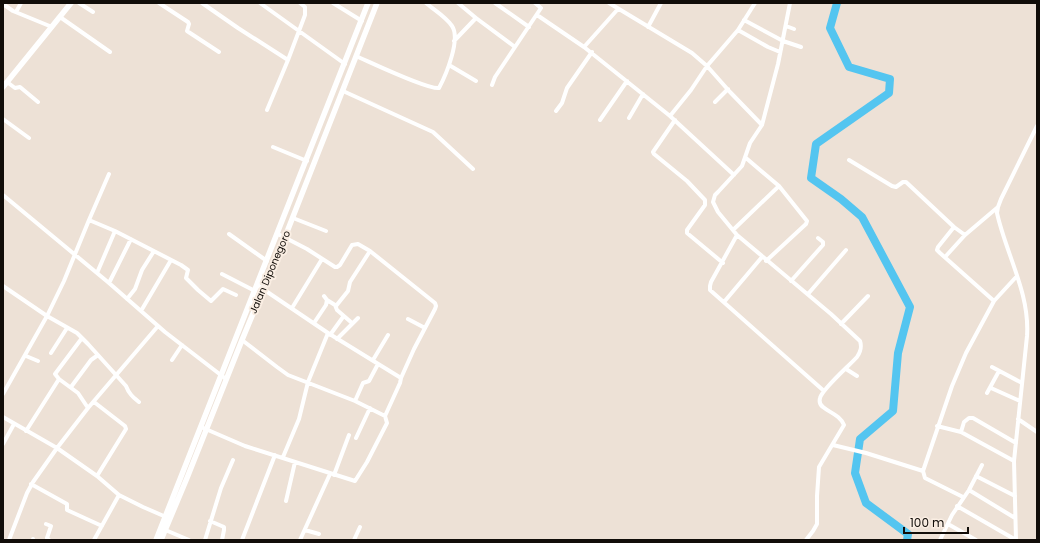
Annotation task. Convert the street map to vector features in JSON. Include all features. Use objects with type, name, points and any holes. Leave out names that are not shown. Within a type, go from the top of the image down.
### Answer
[{"type":"main road","points":[[3,87],[72,3]]},
{"type":"main road","name":"Jalan Diponegoro","points":[[156,540],[163,529],[224,378],[256,288],[368,3]]},
{"type":"main road","name":"Jalan Diponegoro","points":[[224,378],[286,237],[377,3]]},
{"type":"main road","name":"Jalan Diponegoro","points":[[161,540],[166,517],[204,428]]},
{"type":"street","points":[[16,12],[22,3]]},
{"type":"street","points":[[79,3],[93,12]]},
{"type":"street","points":[[159,3],[188,22],[189,24],[187,31],[219,52]]},
{"type":"street","points":[[202,3],[288,60]]},
{"type":"street","points":[[260,3],[345,64]]},
{"type":"street","points":[[267,110],[288,60],[306,11],[305,7],[300,3]]},
{"type":"street","points":[[333,3],[362,21]]},
{"type":"street","points":[[356,56],[435,89],[439,88],[452,56],[455,35],[451,25],[426,3]]},
{"type":"street","points":[[458,3],[516,47]]},
{"type":"street","points":[[495,3],[529,27]]},
{"type":"street","points":[[535,3],[541,8]]},
{"type":"street","points":[[492,85],[495,77],[545,3]]},
{"type":"street","points":[[648,27],[660,3]]},
{"type":"street","points":[[670,116],[691,90],[707,66],[738,30],[755,3]]},
{"type":"street","points":[[790,3],[783,41],[762,125],[750,143],[742,166],[715,195],[713,202],[718,212],[737,235],[766,261],[808,294],[860,341],[860,353],[824,391],[820,398],[820,404],[839,417],[844,425],[819,467],[816,496],[817,524],[806,540]]},
{"type":"street","points":[[3,4],[16,12],[52,27]]},
{"type":"street","points":[[612,4],[692,53],[707,66],[762,125]]},
{"type":"street","points":[[584,47],[618,9]]},
{"type":"street","points":[[537,15],[592,52],[675,120],[734,175]]},
{"type":"street","points":[[60,17],[110,52]]},
{"type":"street","points":[[454,41],[476,18]]},
{"type":"street","points":[[744,20],[783,41],[801,47]]},
{"type":"street","points":[[786,26],[794,29]]},
{"type":"street","points":[[738,30],[761,44],[780,52]]},
{"type":"street","points":[[556,111],[562,103],[567,88],[592,52]]},
{"type":"street","points":[[449,65],[476,82]]},
{"type":"street","points":[[600,120],[627,81]]},
{"type":"street","points":[[7,82],[15,88],[20,87],[38,102]]},
{"type":"street","points":[[715,102],[728,90]]},
{"type":"street","points":[[343,91],[433,132],[473,169]]},
{"type":"street","points":[[629,118],[643,94]]},
{"type":"street","points":[[3,119],[29,138]]},
{"type":"street","points":[[675,120],[653,152],[687,181],[703,197],[706,203]]},
{"type":"street","points":[[945,257],[965,235],[998,207],[1037,126]]},
{"type":"street","points":[[273,146],[307,161]]},
{"type":"street","points":[[746,158],[779,186],[792,200],[807,222],[766,261]]},
{"type":"street","points":[[849,160],[892,186],[896,187],[903,182],[906,182],[954,227],[965,235]]},
{"type":"street","points":[[3,394],[48,316],[64,282],[74,254],[109,174]]},
{"type":"street","points":[[733,230],[779,186]]},
{"type":"street","points":[[3,195],[128,299],[158,326],[224,378]]},
{"type":"street","points":[[713,202],[706,203],[687,230],[687,233],[723,263]]},
{"type":"street","points":[[998,207],[999,219],[1017,276],[1028,318],[1014,461],[1016,540]]},
{"type":"street","points":[[293,218],[326,231]]},
{"type":"street","points":[[89,220],[131,239],[188,270],[187,279],[211,301],[223,289],[236,295]]},
{"type":"street","points":[[954,227],[937,250],[994,301]]},
{"type":"street","points":[[97,273],[115,231]]},
{"type":"street","points":[[229,234],[267,261]]},
{"type":"street","points":[[204,428],[245,446],[354,481],[356,480],[387,423],[385,416],[394,398],[400,378],[435,310],[435,303],[370,250],[358,244],[352,245],[337,267],[334,267],[286,237],[278,234]]},
{"type":"street","points":[[737,235],[710,286],[712,293],[824,391]]},
{"type":"street","points":[[791,281],[823,245],[823,242],[818,238]]},
{"type":"street","points":[[109,283],[131,239]]},
{"type":"street","points":[[336,306],[348,290],[350,282],[370,250]]},
{"type":"street","points":[[808,294],[846,250]]},
{"type":"street","points":[[128,299],[135,288],[142,270],[154,251]]},
{"type":"street","points":[[724,302],[762,257]]},
{"type":"street","points":[[292,308],[322,259]]},
{"type":"street","points":[[141,311],[171,260]]},
{"type":"street","points":[[222,274],[264,290],[329,334],[400,378]]},
{"type":"street","points":[[963,497],[925,478],[922,471],[937,426],[966,353],[994,301],[1017,276]]},
{"type":"street","points":[[3,286],[82,338],[117,375],[126,386],[128,392],[139,402]]},
{"type":"street","points":[[324,296],[336,306],[337,310],[343,317],[352,324]]},
{"type":"street","points":[[841,324],[868,296]]},
{"type":"street","points":[[314,323],[326,305],[327,300]]},
{"type":"street","points":[[283,458],[299,419],[308,382],[329,334],[343,317]]},
{"type":"street","points":[[337,339],[358,318]]},
{"type":"street","points":[[408,319],[425,328]]},
{"type":"street","points":[[9,540],[20,510],[32,484],[57,448],[88,408],[158,326]]},
{"type":"street","points":[[51,353],[67,328]]},
{"type":"street","points":[[373,360],[388,335]]},
{"type":"street","points":[[56,374],[82,338]]},
{"type":"street","points":[[242,340],[288,374],[354,401],[385,416]]},
{"type":"street","points":[[172,360],[182,345]]},
{"type":"street","points":[[71,387],[91,360],[98,355]]},
{"type":"street","points":[[26,356],[38,361]]},
{"type":"street","points":[[354,401],[363,383],[369,381],[378,364]]},
{"type":"street","points":[[992,367],[1022,383]]},
{"type":"street","points":[[846,369],[857,376]]},
{"type":"street","points":[[51,370],[59,379],[78,393],[88,408]]},
{"type":"street","points":[[987,393],[999,371]]},
{"type":"street","points":[[26,431],[59,379]]},
{"type":"street","points":[[991,388],[1020,401]]},
{"type":"street","points":[[94,402],[125,426],[126,429],[97,476]]},
{"type":"street","points":[[356,438],[370,408]]},
{"type":"street","points":[[3,417],[57,448],[97,476],[120,495],[166,517]]},
{"type":"street","points":[[961,432],[964,422],[969,418],[973,418],[1016,443]]},
{"type":"street","points":[[1018,419],[1037,432]]},
{"type":"street","points":[[3,444],[14,424]]},
{"type":"street","points":[[937,426],[961,432],[1014,461]]},
{"type":"street","points":[[300,540],[349,435]]},
{"type":"street","points":[[832,445],[866,453],[922,471]]},
{"type":"street","points":[[242,540],[275,455]]},
{"type":"street","points":[[205,540],[221,488],[233,460]]},
{"type":"street","points":[[286,501],[295,462]]},
{"type":"street","points":[[940,540],[957,506],[969,490],[982,465]]},
{"type":"street","points":[[976,476],[1015,496]]},
{"type":"street","points":[[32,484],[67,504],[67,510],[102,526]]},
{"type":"street","points":[[969,490],[1015,518]]},
{"type":"street","points":[[94,540],[120,495]]},
{"type":"street","points":[[957,506],[1016,540]]},
{"type":"street","points":[[210,521],[224,526],[222,540]]},
{"type":"street","points":[[46,524],[51,526],[47,538],[49,540]]},
{"type":"street","points":[[948,524],[976,540]]},
{"type":"street","points":[[354,540],[360,527]]},
{"type":"street","points":[[163,529],[189,540]]},
{"type":"street","points":[[305,530],[319,534]]},
{"type":"waterway","points":[[837,3],[830,28],[849,67],[890,79],[889,93],[816,144],[811,178],[841,199],[862,217],[910,307],[898,353],[893,411],[860,439],[855,473],[866,503],[908,534],[907,540]]}]
